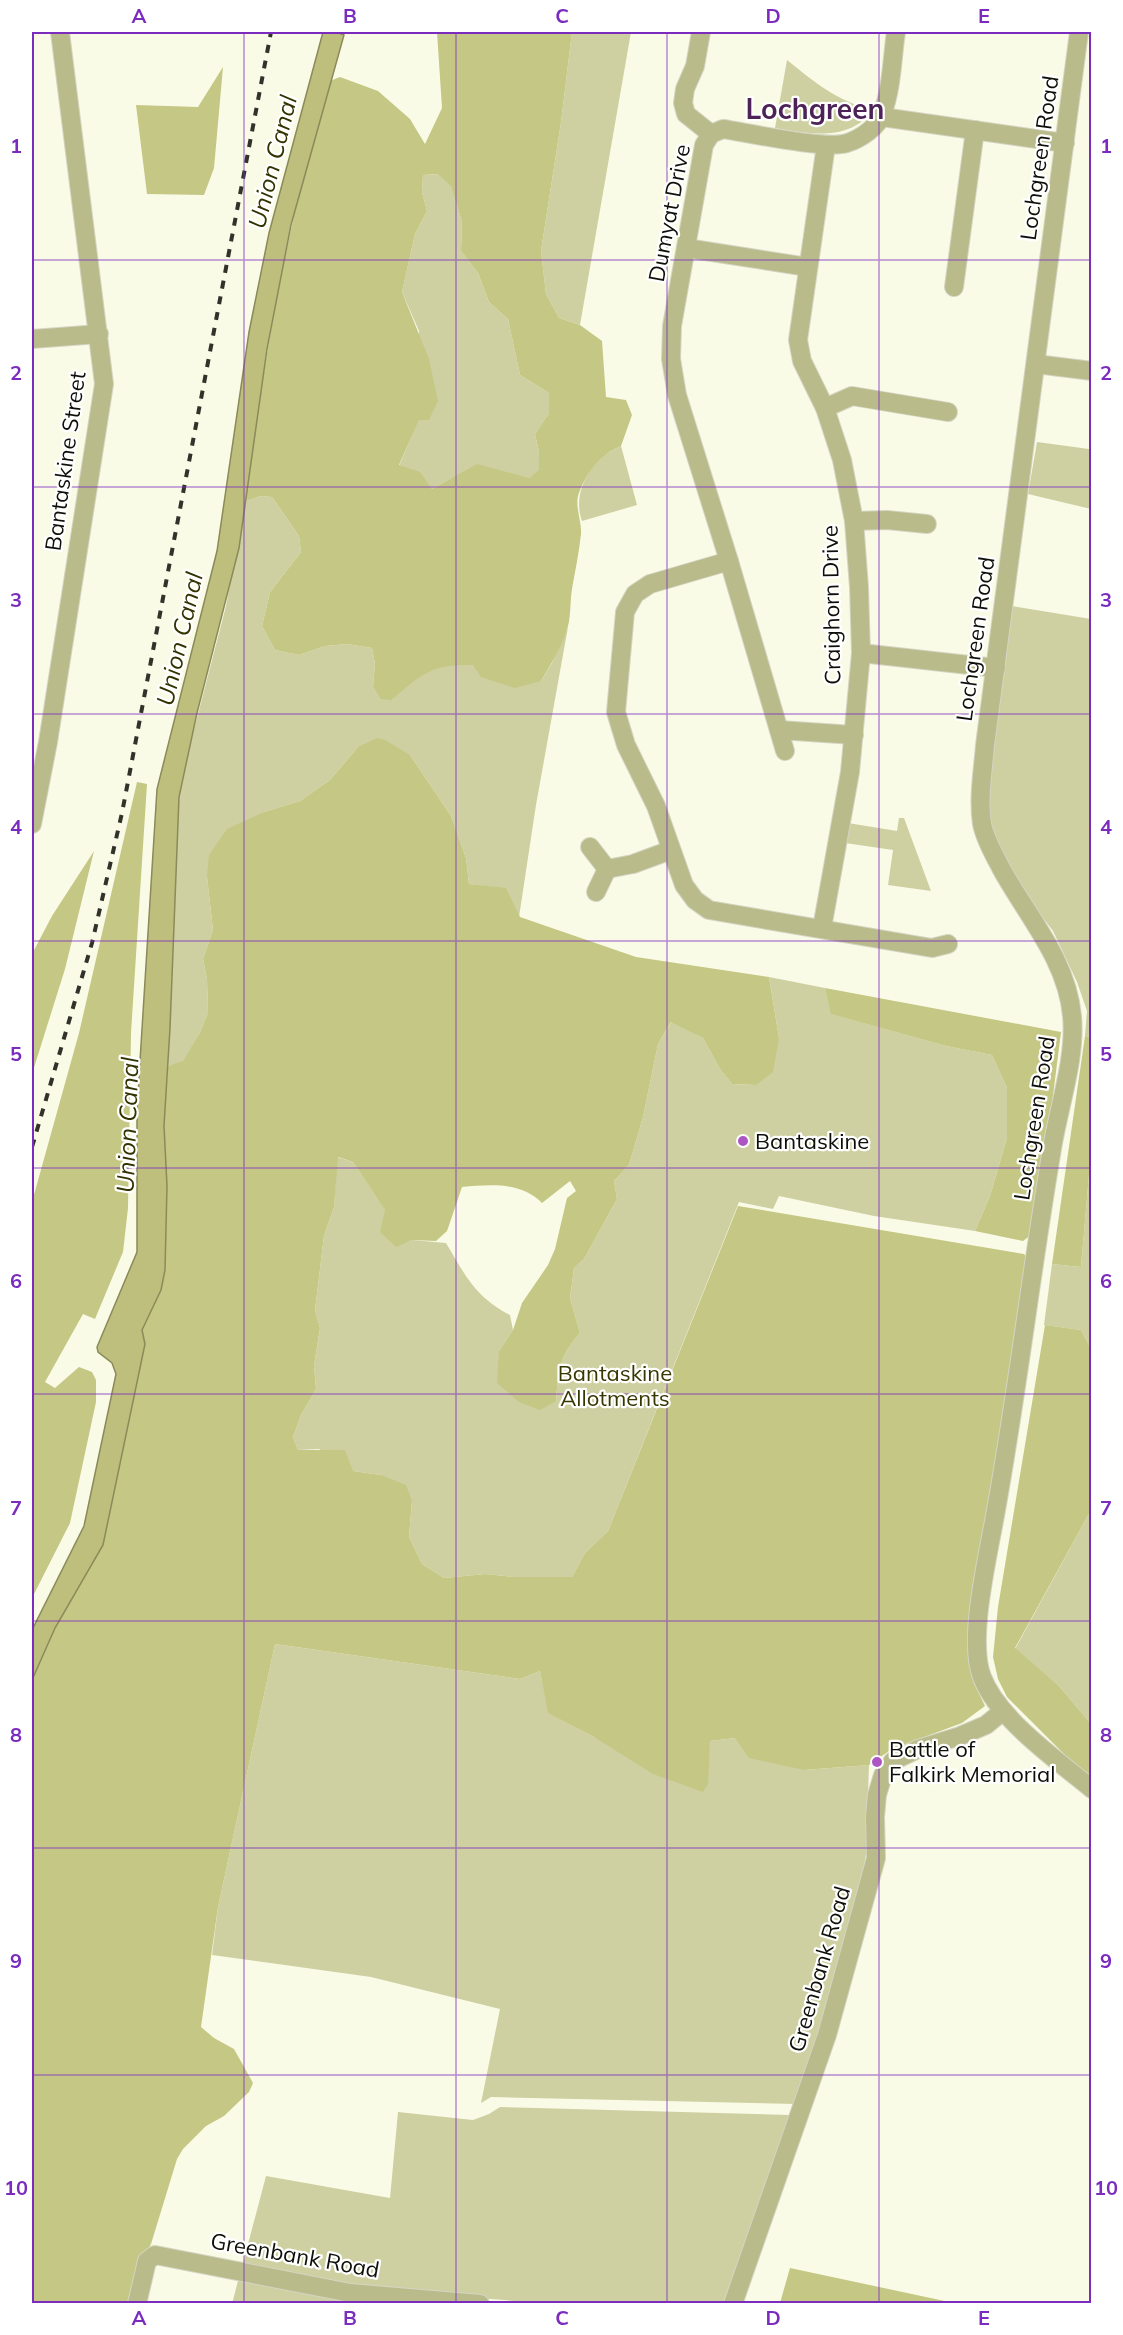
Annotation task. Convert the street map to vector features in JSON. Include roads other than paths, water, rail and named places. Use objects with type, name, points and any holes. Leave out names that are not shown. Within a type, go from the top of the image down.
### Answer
[{"type":"street","name":"Bantaskine Street","points":[[32,824],[48,742],[104,384],[60,32]]},
{"type":"street","points":[[701,32],[695,66],[684,89],[683,103],[686,114],[711,134]]},
{"type":"street","points":[[896,32],[882,117],[1065,143]]},
{"type":"street","name":"Lochgreen Road","points":[[1080,33],[980,802],[983,827],[993,854],[1019,900],[1051,948],[1060,970],[1072,1015],[1073,1039],[1053,1143],[1009,1439],[980,1606],[977,1645],[982,1677],[1003,1711],[1034,1741],[1092,1789]]},
{"type":"street","name":"Dumyat Drive","points":[[785,751],[677,394],[671,359],[672,326],[704,146],[711,134],[723,129],[826,145],[846,144],[862,136],[882,117]]},
{"type":"street","points":[[954,287],[975,130]]},
{"type":"street","name":"Craighorn Drive","points":[[822,928],[850,772],[861,653],[854,521],[842,460],[825,408],[802,361],[798,340],[826,145]]},
{"type":"street","points":[[686,248],[808,267]]},
{"type":"street","points":[[32,339],[99,334]]},
{"type":"street","points":[[1036,364],[1092,371]]},
{"type":"street","points":[[825,408],[852,396],[948,412]]},
{"type":"street","points":[[854,521],[887,520],[927,524]]},
{"type":"street","points":[[729,561],[650,584],[635,594],[625,612],[616,712],[626,745],[656,806],[684,885],[695,900],[709,910],[932,948],[951,939]]},
{"type":"street","points":[[861,653],[996,668]]},
{"type":"street","points":[[779,730],[854,735]]},
{"type":"street","points":[[32,755],[48,742]]},
{"type":"street","points":[[590,847],[607,869]]},
{"type":"street","points":[[607,869],[633,864],[671,850]]},
{"type":"street","points":[[596,892],[607,869]]},
{"type":"street","name":"Greenbank Road","points":[[733,2304],[830,2024],[876,1858],[875,1818],[877,1795],[883,1774],[893,1761],[918,1749],[986,1725],[1003,1711]]},
{"type":"street","name":"Greenbank Road","points":[[137,2304],[147,2261],[155,2255],[350,2293],[480,2304]]},
{"type":"railway","points":[[32,1147],[92,943],[122,813],[271,32]]},
{"type":"place","name":"Bantaskine","points":[[743,1141]]},
{"type":"place","name":"Battle of Falkirk Memorial","points":[[877,1762]]},
{"type":"district","name":"Lochgreen","points":[[815,109]]},
{"type":"water label","name":"Union Canal","points":[[273,162]]},
{"type":"water label","name":"Union Canal","points":[[180,639]]},
{"type":"water label","name":"Union Canal","points":[[128,1125]]},
{"type":"park label","name":"Bantaskine Allotments","points":[[615,1386]]}]
